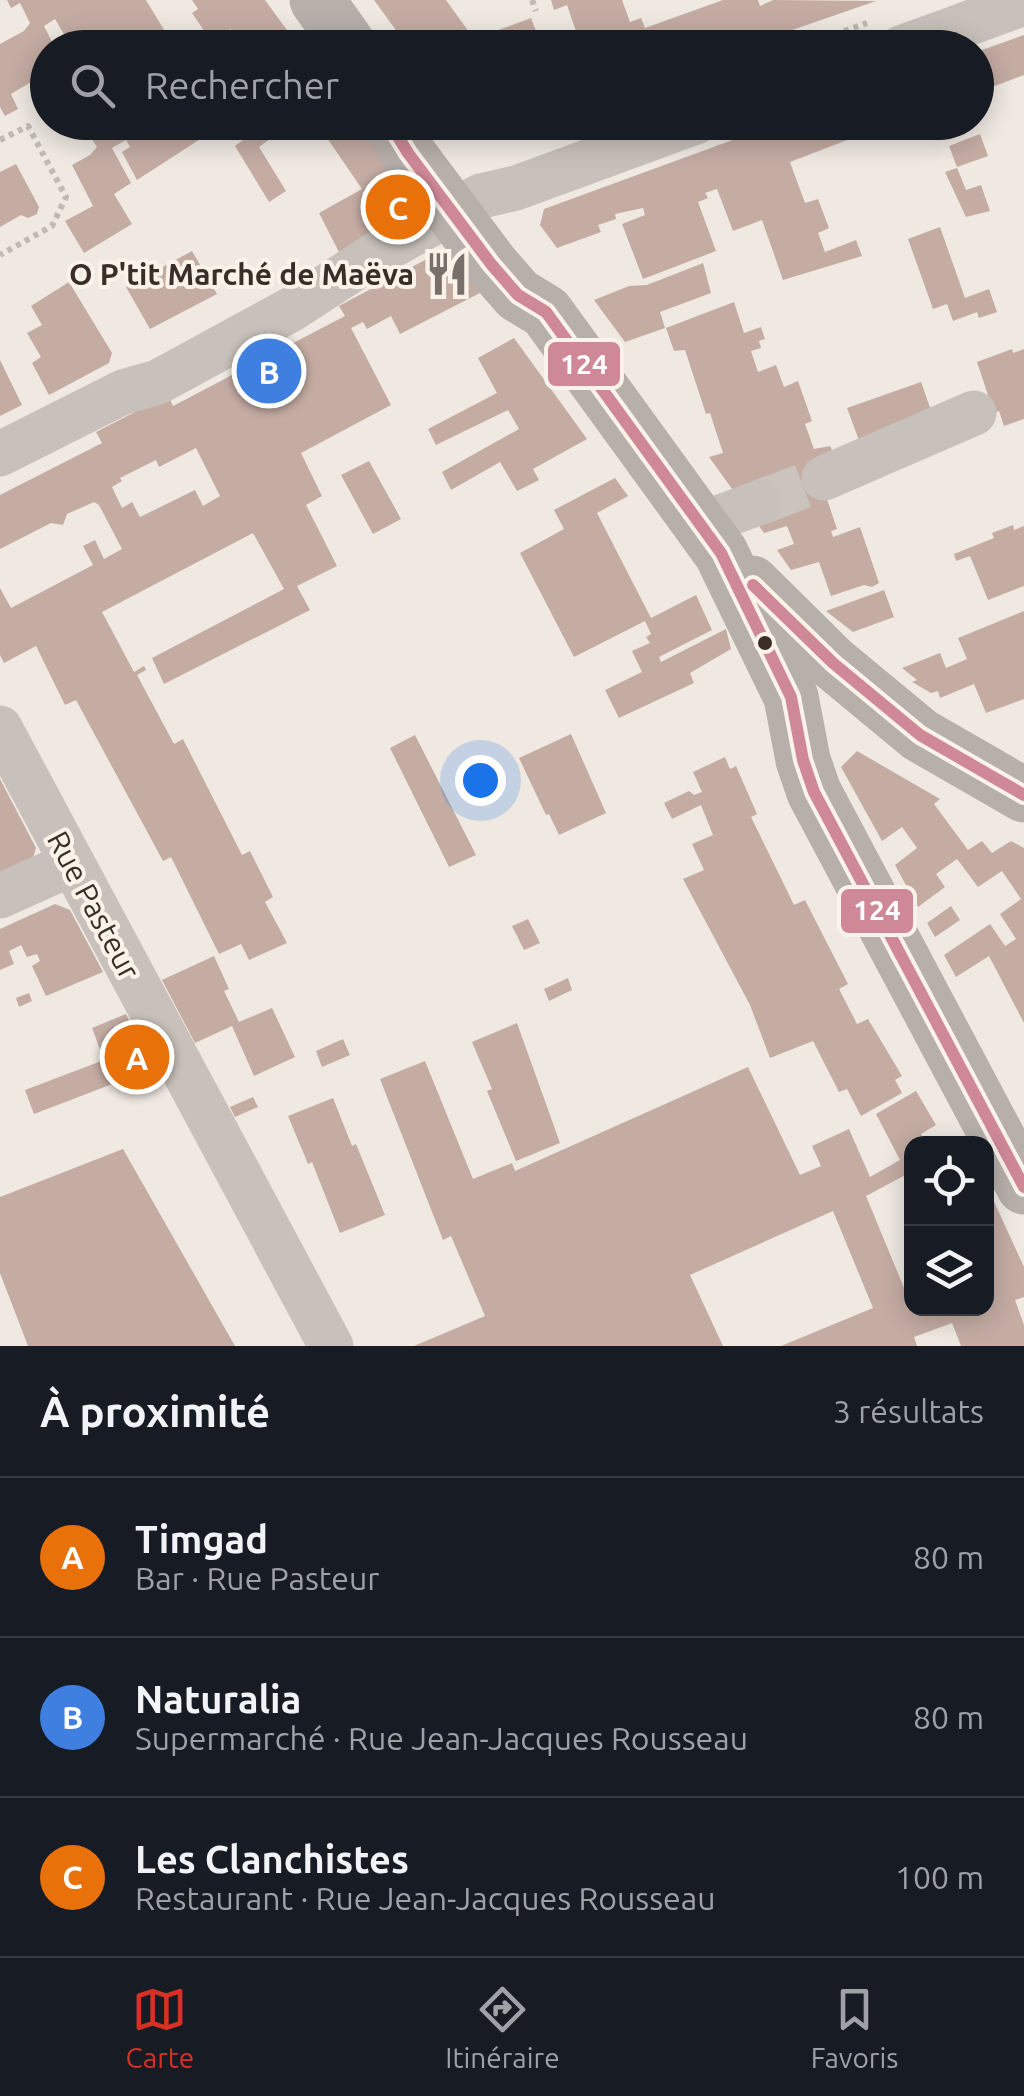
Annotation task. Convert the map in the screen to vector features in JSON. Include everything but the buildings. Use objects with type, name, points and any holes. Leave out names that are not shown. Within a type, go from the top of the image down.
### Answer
[{"type":"main road","points":[[317,0],[338,30]]},
{"type":"main road","points":[[406,140],[467,205]]},
{"type":"main road","points":[[434,140],[518,294],[546,312],[711,538],[833,662],[920,735],[1024,795]]},
{"type":"main road","points":[[711,538],[792,696],[803,760],[814,792],[1024,1186]]},
{"type":"main road","points":[[803,760],[834,722],[865,720],[920,735]]},
{"type":"street","points":[[950,30],[1024,3]]},
{"type":"street","points":[[0,454],[124,392],[158,382],[467,205],[647,140]]},
{"type":"street","points":[[824,478],[974,413]]},
{"type":"street","points":[[711,538],[761,502]]},
{"type":"street","name":"Rue Pasteur","points":[[0,728],[331,1346]]},
{"type":"street","points":[[0,896],[71,864]]},
{"type":"path","points":[[532,0],[536,11]]},
{"type":"path","points":[[0,140],[28,126],[30,130]]},
{"type":"path","points":[[0,255],[52,226],[66,197],[35,140]]},
{"type":"tunnel","points":[[761,502],[824,478]]},
{"type":"transit line","name":"124","points":[[400,140],[491,264],[518,295],[546,312],[721,553],[791,697],[803,760],[814,792],[1024,1187]]},
{"type":"transit line","name":"124","points":[[753,585],[833,663],[920,735],[1024,795]]},
{"type":"place","name":"Les Clanchistes","points":[[398,207]]},
{"type":"place","name":"O P'tit Marché de Maëva","points":[[447,274]]},
{"type":"place","name":"Naturalia","points":[[269,371]]},
{"type":"place","name":"Timgad","points":[[137,1057]]}]
